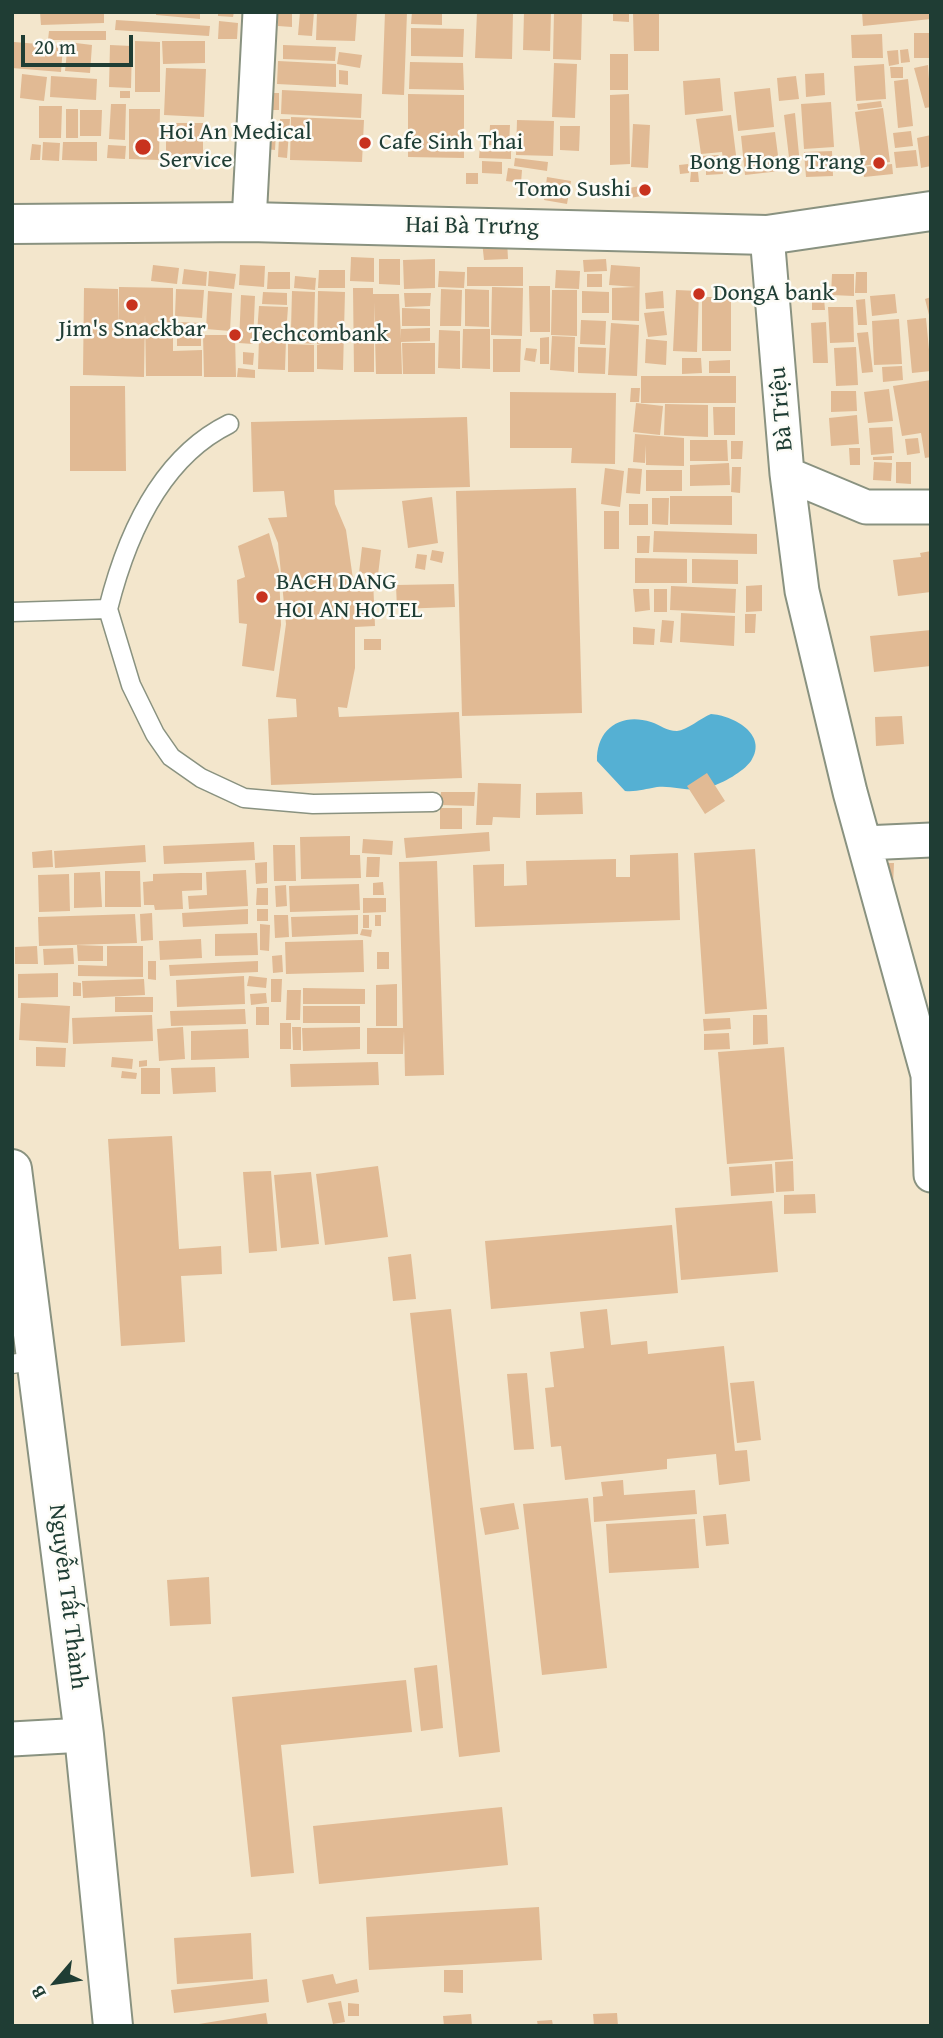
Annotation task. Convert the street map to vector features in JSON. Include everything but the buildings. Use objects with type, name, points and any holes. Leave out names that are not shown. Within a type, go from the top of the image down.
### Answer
[{"type":"street","points":[[249,222],[260,12]]},
{"type":"street","name":"Hai Bà Trưng","points":[[12,224],[249,222],[767,235],[931,211]]},
{"type":"street","name":"Bà Triệu","points":[[767,235],[787,474],[866,507],[931,507]]},
{"type":"street","points":[[787,474],[802,591],[864,843],[930,1075],[931,1175]]},
{"type":"street","points":[[864,843],[931,840]]},
{"type":"street","name":"Nguyễn Tất Thành","points":[[12,1169],[24,1362],[84,1735],[113,2026]]},
{"type":"street","points":[[12,1739],[84,1735]]},
{"type":"lane","points":[[229,424],[207,435],[177,463],[153,495],[116,576],[108,608],[131,685],[155,734],[171,757],[201,778],[244,798],[313,804],[433,802]]},
{"type":"lane","points":[[12,612],[108,608]]},
{"type":"water","points":[[711,714],[738,722],[752,735],[755,742],[751,761],[732,777],[715,785],[697,790],[657,787],[625,791],[597,761],[601,740],[612,726],[620,722],[640,719],[677,731]]},
{"type":"place","name":"Cafe Sinh Thai","points":[[365,143]]},
{"type":"place","name":"Hoi An Medical Service","points":[[143,147]]},
{"type":"place","name":"Bong Hong Trang","points":[[879,163]]},
{"type":"place","name":"Tomo Sushi","points":[[645,190]]},
{"type":"place","name":"DongA bank","points":[[699,294]]},
{"type":"place","name":"Jim's Snackbar","points":[[132,305]]},
{"type":"place","name":"Techcombank","points":[[235,335]]},
{"type":"place","name":"BACH DANG HOI AN HOTEL","points":[[262,597]]}]
